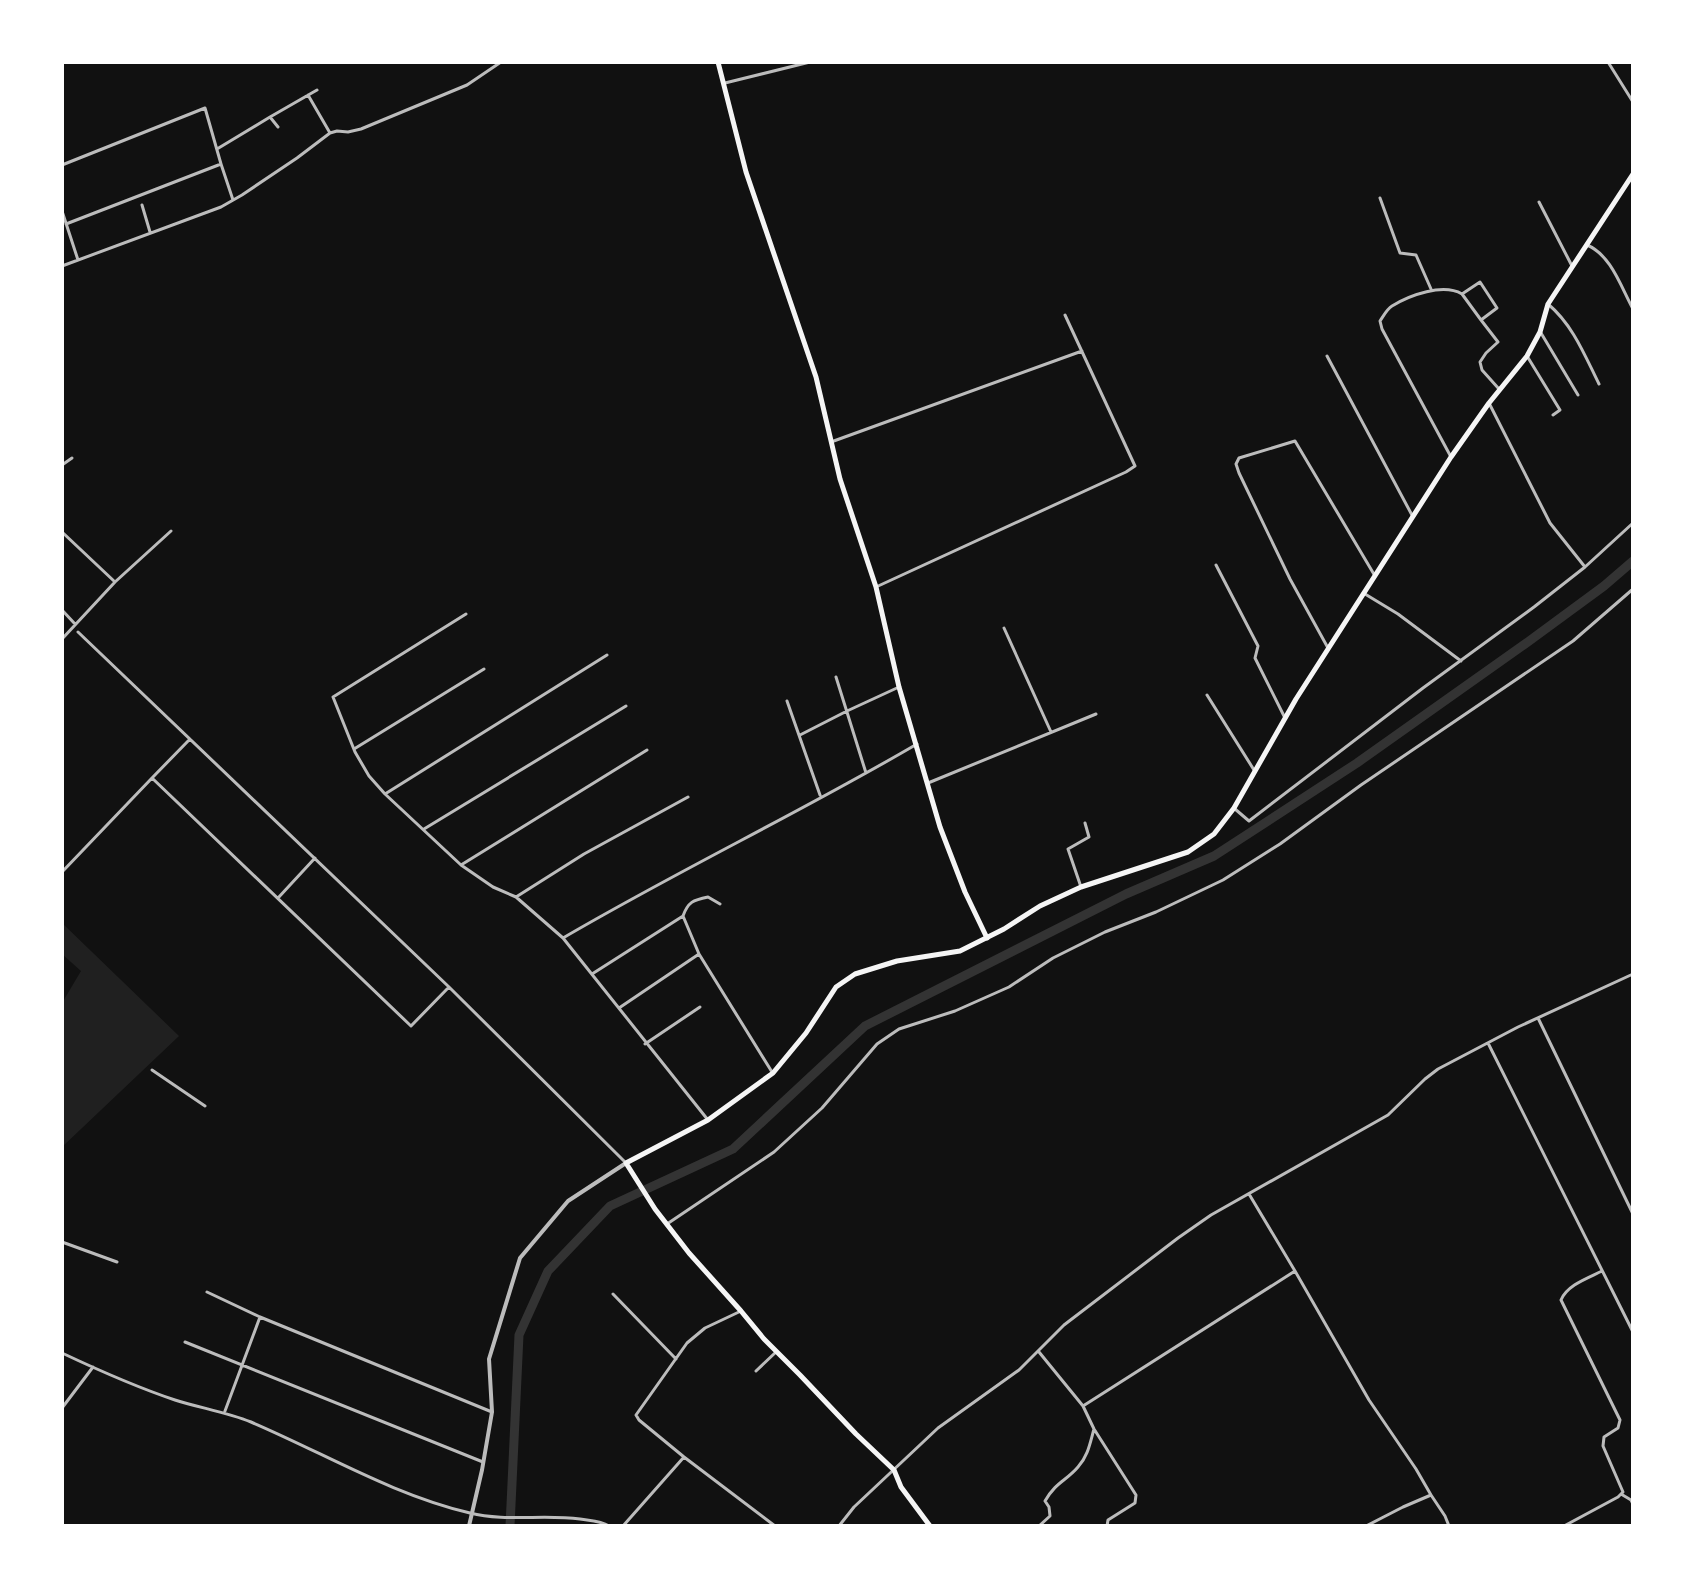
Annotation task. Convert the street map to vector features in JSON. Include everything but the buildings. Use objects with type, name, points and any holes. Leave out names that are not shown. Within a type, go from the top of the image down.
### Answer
[{"type":"main road","points":[[718,62],[746,172],[816,377],[840,479],[876,587],[899,687],[928,783],[951,857],[987,938]]},
{"type":"main road","points":[[930,1526],[901,1487],[894,1470],[776,1352],[689,1253],[655,1209],[626,1163],[708,1120],[773,1073],[806,1033],[836,987],[855,974],[897,961],[960,951],[1081,887],[1188,852],[1214,834],[1234,808],[1285,717],[1451,457],[1499,389],[1527,356],[1540,332],[1548,304],[1633,174]]},
{"type":"street","points":[[62,266],[221,207],[330,133],[361,129],[467,85],[501,62]]},
{"type":"street","points":[[723,84],[810,62]]},
{"type":"street","points":[[1608,62],[1633,102]]},
{"type":"street","points":[[217,149],[317,90]]},
{"type":"street","points":[[308,95],[330,133]]},
{"type":"street","points":[[62,165],[205,108],[233,200]]},
{"type":"street","points":[[270,117],[278,127]]},
{"type":"street","points":[[66,224],[221,164]]},
{"type":"street","points":[[1380,198],[1400,253],[1416,255],[1431,291]]},
{"type":"street","points":[[1539,202],[1572,266]]},
{"type":"street","points":[[142,205],[150,233]]},
{"type":"street","points":[[62,211],[78,260]]},
{"type":"street","points":[[1587,245],[1597,249],[1609,263],[1633,309]]},
{"type":"street","points":[[1462,294],[1480,282],[1497,308],[1481,320]]},
{"type":"street","points":[[1451,457],[1388,343],[1380,321],[1389,307],[1431,291],[1453,289],[1462,294],[1498,342],[1480,362],[1482,370],[1499,389]]},
{"type":"street","points":[[1548,304],[1570,327],[1599,384]]},
{"type":"street","points":[[876,587],[1135,466],[1065,315]]},
{"type":"street","points":[[1540,332],[1578,395]]},
{"type":"street","points":[[831,442],[1082,351]]},
{"type":"street","points":[[1327,356],[1413,517]]},
{"type":"street","points":[[1527,356],[1560,410],[1553,415]]},
{"type":"street","points":[[1489,403],[1550,523],[1585,567]]},
{"type":"street","points":[[1328,648],[1290,579],[1239,473],[1236,464],[1239,458],[1295,441],[1375,576]]},
{"type":"street","points":[[62,465],[72,458]]},
{"type":"street","points":[[1234,808],[1249,821],[1534,607],[1585,567],[1633,523]]},
{"type":"street","points":[[62,639],[115,582],[171,531]]},
{"type":"street","points":[[62,532],[115,582]]},
{"type":"street","points":[[1216,565],[1258,646],[1255,658],[1285,717]]},
{"type":"street","points":[[667,1224],[774,1152],[822,1108],[877,1044],[899,1029],[955,1011],[1009,987],[1053,958],[1223,880],[1280,844],[1573,641],[1633,589]]},
{"type":"street","points":[[1364,593],[1461,661]]},
{"type":"street","points":[[62,610],[75,624]]},
{"type":"street","points":[[466,614],[333,697],[354,749],[369,776],[385,794],[461,865],[493,887],[516,897],[563,938],[708,1120]]},
{"type":"street","points":[[1004,628],[1051,732]]},
{"type":"street","points":[[78,632],[449,987],[626,1163],[568,1201],[520,1258],[489,1359],[492,1412],[469,1526]]},
{"type":"street","points":[[385,794],[607,655]]},
{"type":"street","points":[[354,749],[484,669]]},
{"type":"street","points":[[836,677],[866,774]]},
{"type":"street","points":[[800,735],[899,687]]},
{"type":"street","points":[[1207,695],[1255,771]]},
{"type":"street","points":[[787,701],[821,797]]},
{"type":"street","points":[[423,829],[626,706]]},
{"type":"street","points":[[928,783],[1096,714]]},
{"type":"street","points":[[62,872],[190,739]]},
{"type":"street","points":[[563,938],[917,744]]},
{"type":"street","points":[[461,865],[647,750]]},
{"type":"street","points":[[152,778],[411,1026],[449,987]]},
{"type":"street","points":[[516,897],[584,854],[688,797]]},
{"type":"street","points":[[1081,887],[1068,849],[1089,837],[1085,823]]},
{"type":"street","points":[[278,898],[315,858]]},
{"type":"street","points":[[592,974],[683,916],[688,904],[695,900],[708,897],[720,904]]},
{"type":"street","points":[[683,916],[699,954],[773,1073]]},
{"type":"street","points":[[618,1009],[699,954]]},
{"type":"street","points":[[839,1526],[854,1507],[938,1428],[1019,1370],[1064,1325],[1200,1223],[1388,1115],[1438,1069],[1633,974]]},
{"type":"street","points":[[645,1044],[700,1007]]},
{"type":"street","points":[[1538,1018],[1633,1214]]},
{"type":"street","points":[[1488,1043],[1633,1332]]},
{"type":"street","points":[[152,1070],[205,1106]]},
{"type":"street","points":[[1249,1194],[1369,1400],[1416,1469],[1449,1526]]},
{"type":"street","points":[[62,1242],[117,1262]]},
{"type":"street","points":[[1083,1406],[1295,1271]]},
{"type":"street","points":[[1564,1526],[1621,1494],[1623,1489],[1602,1441],[1618,1428],[1620,1420],[1561,1300],[1571,1287],[1602,1271]]},
{"type":"street","points":[[207,1292],[260,1317],[492,1412]]},
{"type":"street","points":[[613,1294],[676,1359]]},
{"type":"street","points":[[741,1311],[705,1328],[687,1343],[636,1415],[684,1457],[775,1526]]},
{"type":"street","points":[[225,1413],[260,1317]]},
{"type":"street","points":[[185,1342],[483,1462]]},
{"type":"street","points":[[1039,1351],[1083,1406],[1136,1498],[1132,1506],[1108,1520],[1107,1526]]},
{"type":"street","points":[[756,1371],[776,1352]]},
{"type":"street","points":[[62,1353],[176,1400],[225,1413],[275,1433],[391,1487],[471,1513],[595,1520],[609,1526]]},
{"type":"street","points":[[62,1408],[93,1367]]},
{"type":"street","points":[[1039,1526],[1050,1516],[1045,1501],[1053,1487],[1078,1467],[1088,1452],[1094,1429]]},
{"type":"street","points":[[623,1526],[684,1457]]},
{"type":"street","points":[[1621,1494],[1633,1504]]},
{"type":"street","points":[[1366,1526],[1431,1495]]},
{"type":"shaded area","points":[[62,923],[179,1036],[62,1147],[62,1003],[81,971],[62,954]]},
{"type":"waterway","points":[[510,1526],[519,1335],[548,1271],[610,1206],[733,1149],[865,1026],[1126,894],[1214,856],[1357,763],[1525,644],[1633,561]]}]
